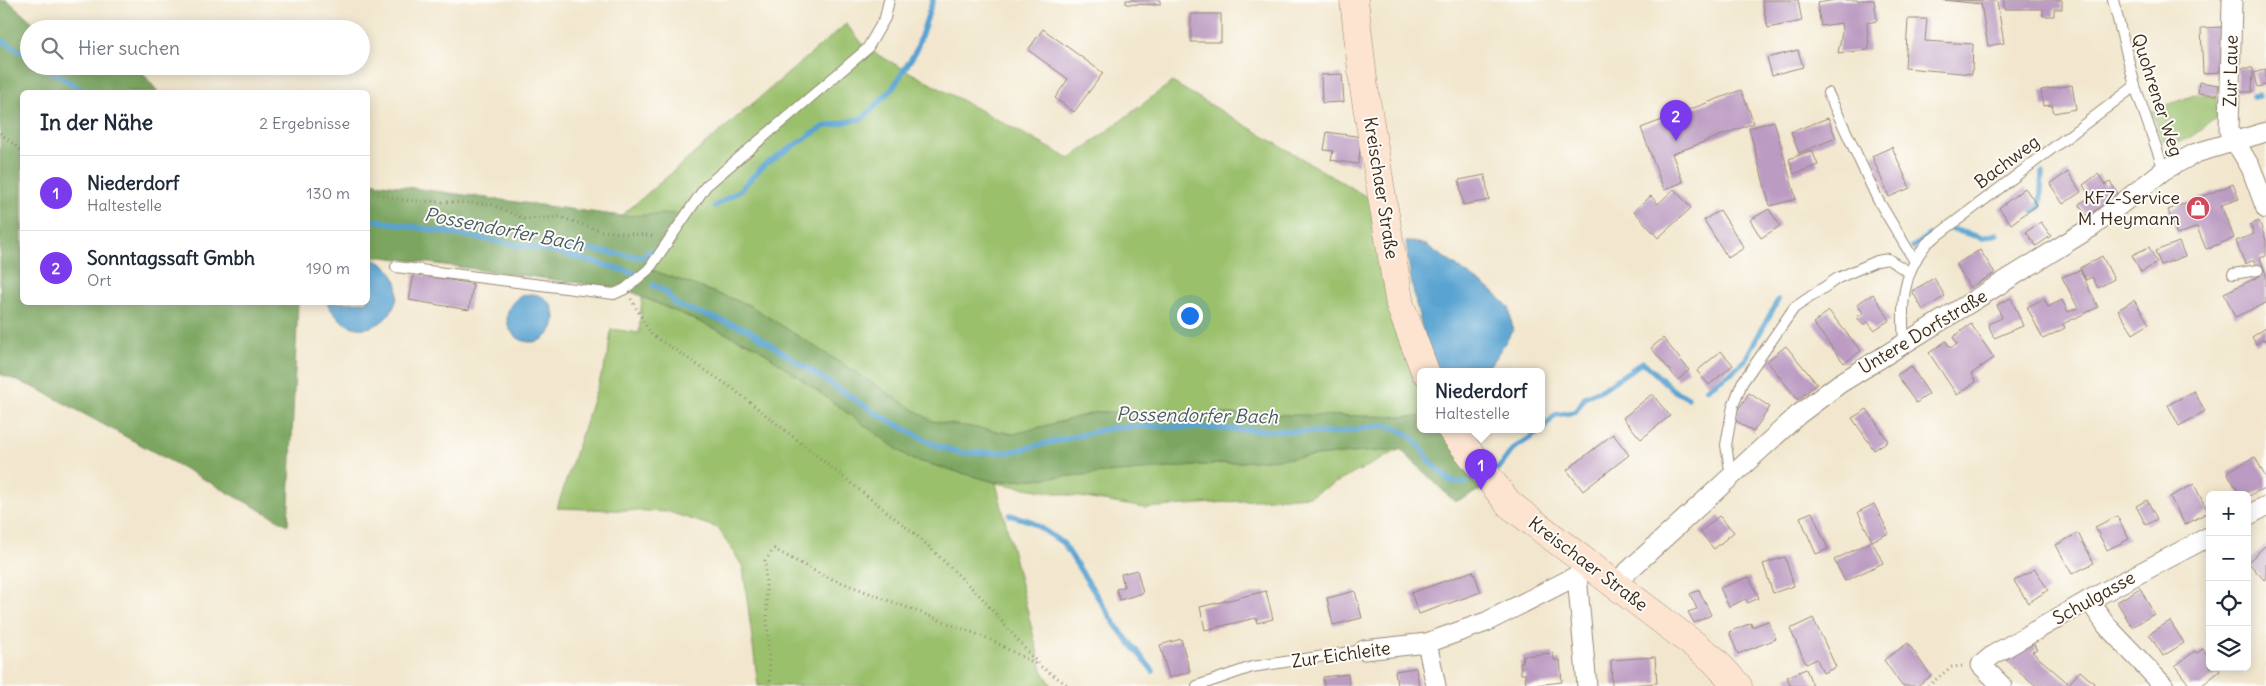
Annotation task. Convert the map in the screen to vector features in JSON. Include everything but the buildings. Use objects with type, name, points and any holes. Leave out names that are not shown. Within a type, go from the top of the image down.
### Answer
[{"type":"main road","name":"Kreischaer Straße","points":[[1354,0],[1364,88],[1400,305],[1424,368]]},
{"type":"main road","name":"Kreischaer Straße","points":[[1454,433],[1509,504],[1585,572],[1614,584],[1713,659],[1738,686]]},
{"type":"street","name":"Zur Laue","points":[[2232,0],[2229,130],[2234,141]]},
{"type":"street","name":"Untere Dorfstraße","points":[[1614,584],[1805,410],[1839,384],[1904,342],[1997,288],[2089,229],[2164,170],[2196,153],[2266,132]]},
{"type":"street","points":[[2234,141],[2252,168],[2266,209]]},
{"type":"street","points":[[2251,514],[2266,506]]},
{"type":"street","name":"Schulgasse","points":[[1982,665],[1993,655],[2089,600],[2206,538]]},
{"type":"street","points":[[1585,572],[1587,686]]},
{"type":"street","name":"Zur Eichleite","points":[[1364,650],[1428,643],[1486,622],[1585,572]]},
{"type":"street","points":[[2089,600],[2107,626],[2164,686]]},
{"type":"street","points":[[1428,643],[1436,686]]},
{"type":"street","points":[[1982,665],[2002,686]]},
{"type":"lane","points":[[396,267],[614,294],[625,289],[649,269],[706,186],[867,49],[885,18],[889,0]]},
{"type":"lane","name":"Quohrener Weg","points":[[2113,0],[2135,86],[2164,170]]},
{"type":"lane","name":"Bachweg","points":[[1904,342],[1901,310],[1914,260],[1927,243],[2135,86]]},
{"type":"lane","points":[[1828,93],[1878,200],[1914,260]]},
{"type":"lane","points":[[1731,476],[1726,445],[1733,406],[1742,384],[1794,308],[1838,278],[1877,261],[1888,259],[1910,273]]},
{"type":"lane","points":[[2233,274],[2262,268]]},
{"type":"lane","name":"Zur Eichleite","points":[[1197,686],[1252,668],[1364,650]]},
{"type":"path","points":[[0,134],[20,149]]},
{"type":"path","points":[[370,192],[401,200],[491,204],[525,219],[560,217],[602,231],[670,237]]},
{"type":"path","points":[[625,289],[651,334],[732,388],[921,539],[980,596],[1040,666]]},
{"type":"path","points":[[770,686],[765,561],[774,549],[822,575],[987,638],[1040,666],[1069,686]]},
{"type":"path","points":[[1928,686],[1952,667],[1982,665]]},
{"type":"green space","points":[[0,0],[7,0],[30,20],[20,20],[20,75],[144,75],[156,90],[20,90],[20,305],[298,305],[288,525],[40,390],[0,374]]},
{"type":"green space","points":[[846,24],[867,49],[1070,159],[1172,82],[1384,207],[1420,368],[1417,368],[1417,417],[1097,412],[1014,434],[932,421],[749,305],[649,269],[621,216]]},
{"type":"green space","points":[[2197,94],[2217,97],[2217,117],[2185,140],[2170,142],[2162,140],[2151,111]]},
{"type":"green space","points":[[370,182],[621,216],[686,213],[649,269],[749,305],[932,421],[1014,434],[1097,412],[1417,417],[1417,433],[1443,433],[1482,489],[1455,502],[1400,449],[995,482],[911,459],[757,347],[625,289],[370,255]]},
{"type":"green space","points":[[642,297],[757,347],[911,459],[995,482],[1401,449],[1310,496],[1145,508],[996,483],[1042,670],[1052,686],[758,686],[743,567],[718,528],[669,512],[557,508],[608,355],[611,329],[639,333]]},
{"type":"water","points":[[1406,242],[1426,245],[1491,290],[1509,307],[1513,331],[1488,368],[1435,368],[1425,339],[1411,276]]},
{"type":"water","points":[[370,258],[388,268],[396,282],[397,297],[392,310],[382,321],[370,327],[355,327],[340,320],[329,305],[370,305]]},
{"type":"water","points":[[531,294],[540,296],[548,301],[553,309],[555,318],[553,327],[548,335],[540,340],[531,342],[522,340],[514,335],[509,327],[507,318],[509,309],[514,301],[522,296]]},
{"type":"waterway","points":[[715,206],[739,191],[764,165],[823,127],[863,118],[892,89],[916,51],[933,0]]},
{"type":"waterway","name":"Possendorfer Bach","points":[[0,39],[20,51]]},
{"type":"waterway","name":"Possendorfer Bach","points":[[58,75],[82,90]]},
{"type":"waterway","name":"Possendorfer Bach","points":[[2254,97],[2259,96]]},
{"type":"waterway","name":"Possendorfer Bach","points":[[2033,212],[2040,207],[2042,173]]},
{"type":"waterway","name":"Possendorfer Bach","points":[[370,219],[553,251],[634,273]]},
{"type":"waterway","name":"Possendorfer Bach","points":[[1951,229],[1983,238],[1997,234]]},
{"type":"waterway","name":"Possendorfer Bach","points":[[1913,247],[1929,235]]},
{"type":"waterway","points":[[558,250],[583,249],[641,257],[651,251]]},
{"type":"waterway","name":"Possendorfer Bach","points":[[653,285],[666,292],[676,305],[747,329],[877,414],[937,446],[962,453],[1010,452],[1110,428],[1151,426],[1332,433],[1386,425],[1400,430],[1413,438],[1432,463],[1450,481],[1466,483]]},
{"type":"waterway","name":"Possendorfer Bach","points":[[1707,389],[1745,360],[1778,300]]},
{"type":"waterway","name":"Possendorfer Bach","points":[[1545,427],[1555,415],[1575,412],[1586,396],[1601,390],[1643,362],[1673,390],[1688,398]]},
{"type":"waterway","name":"Possendorfer Bach","points":[[1494,471],[1499,468],[1513,449],[1537,433]]},
{"type":"waterway","points":[[1010,515],[1030,521],[1063,543],[1117,627],[1153,671]]},
{"type":"place","name":"Sonntagssaft Gmbh","points":[[1676,141]]},
{"type":"place","name":"KFZ-Service M. Heymann","points":[[2198,208]]},
{"type":"place","name":"Niederdorf","points":[[1481,490]]}]
